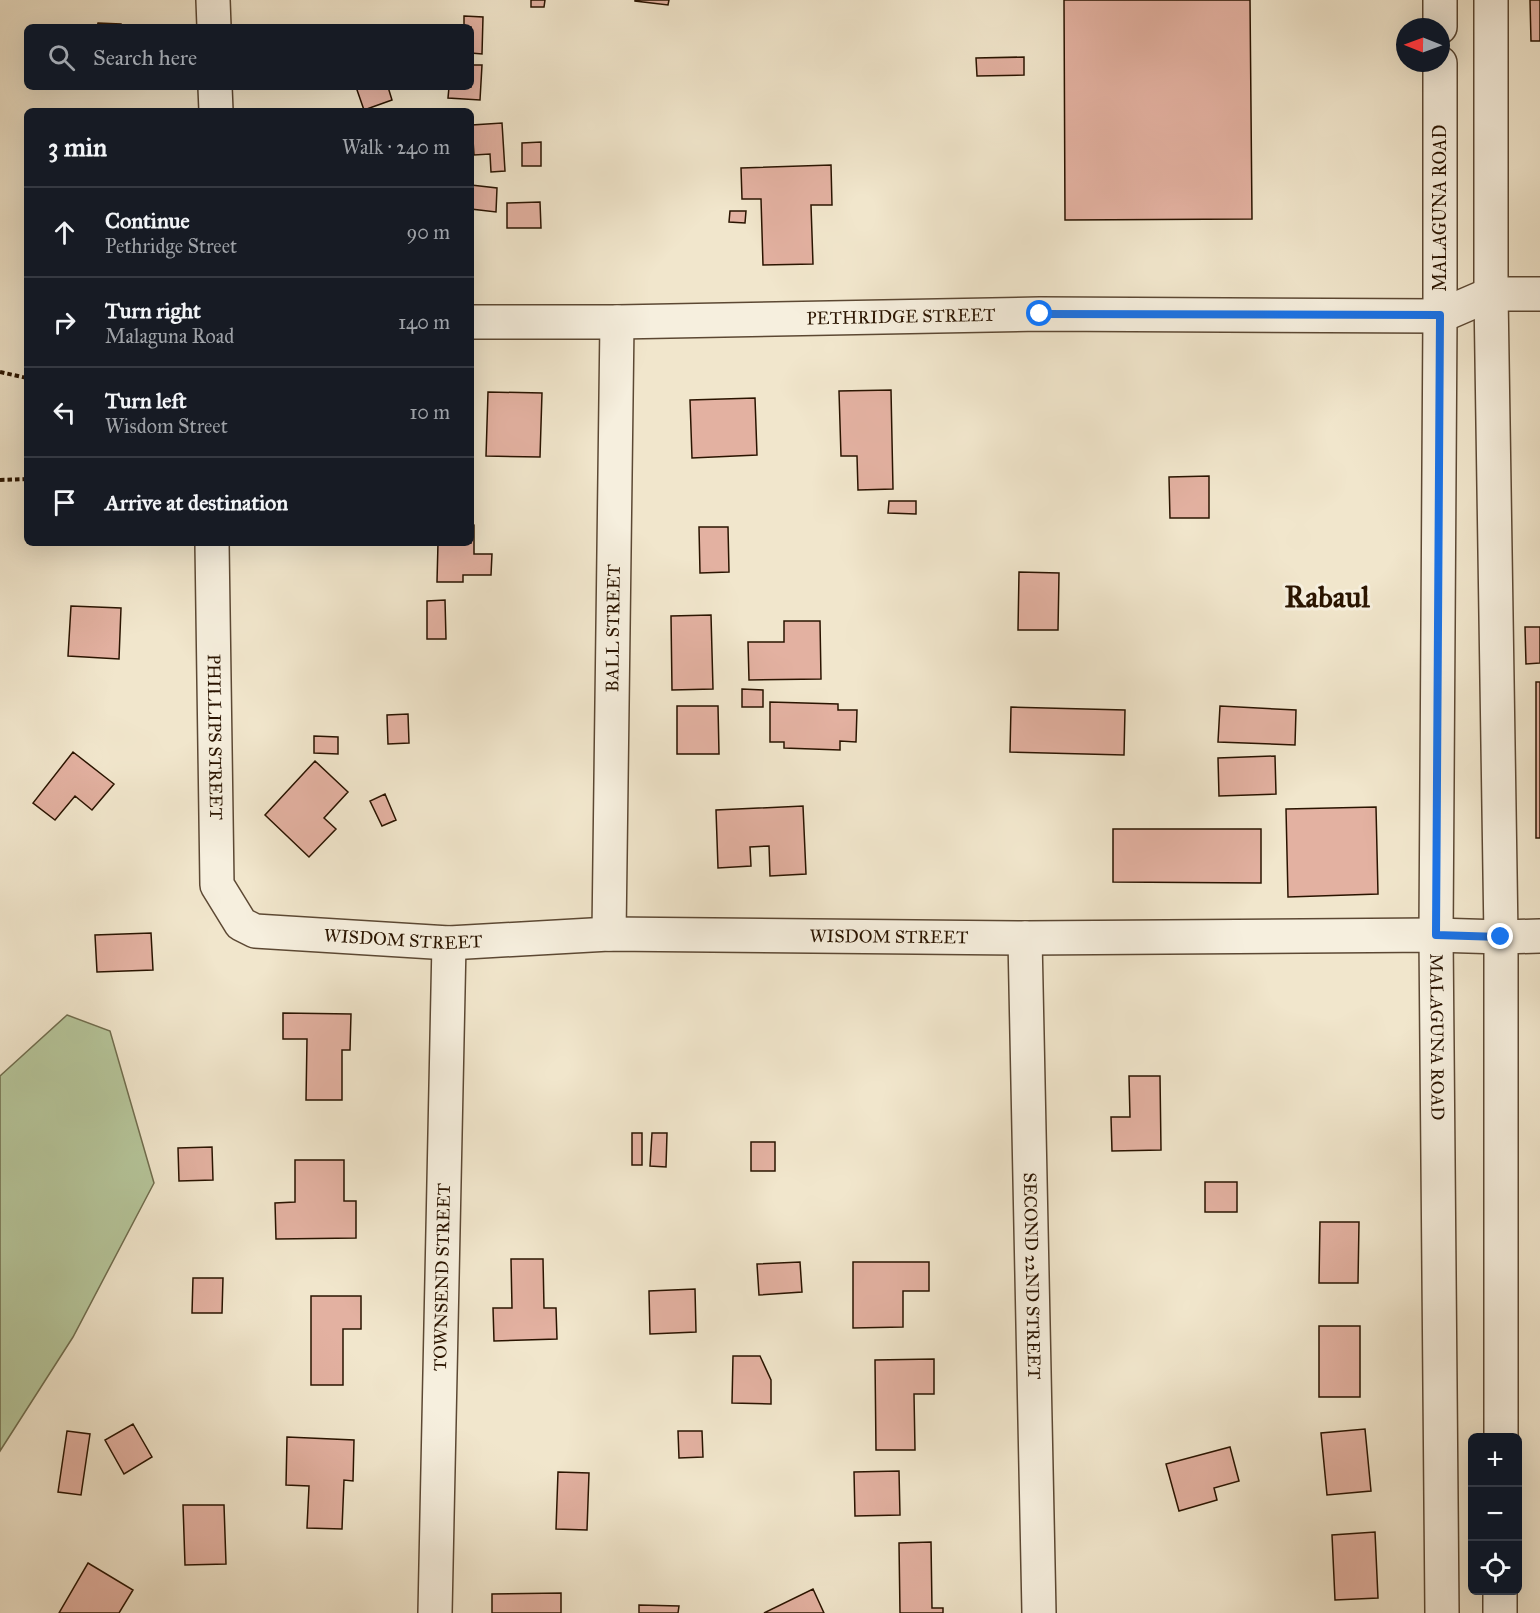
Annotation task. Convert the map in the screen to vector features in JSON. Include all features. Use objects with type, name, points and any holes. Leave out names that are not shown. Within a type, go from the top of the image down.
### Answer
[{"type":"street","points":[[213,0],[214,24]]},
{"type":"street","points":[[1440,0],[1440,18]]},
{"type":"street","points":[[1491,0],[1491,294],[1501,937],[1501,1433]]},
{"type":"street","name":"MALAGUNA ROAD","points":[[1440,72],[1436,935],[1442,1613]]},
{"type":"street","points":[[215,90],[216,108]]},
{"type":"street","points":[[1440,315],[1491,294],[1540,294]]},
{"type":"street","name":"PETHRIDGE STREET","points":[[474,322],[617,322],[1040,314],[1440,315]]},
{"type":"street","name":"BALL STREET","points":[[609,934],[617,322]]},
{"type":"street","name":"PHILLIPS STREET","points":[[212,546],[218,885],[242,924]]},
{"type":"street","name":"WISDOM STREET","points":[[242,924],[255,931],[281,934],[449,943],[609,934],[1025,938],[1540,936]]},
{"type":"street","name":"SECOND 22ND STREET","points":[[1025,938],[1040,1613]]},
{"type":"street","name":"TOWNSEND STREET","points":[[435,1613],[449,943]]},
{"type":"street","points":[[1500,1595],[1500,1613]]},
{"type":"path","points":[[0,372],[24,377]]},
{"type":"path","points":[[0,480],[24,479]]},
{"type":"green space","points":[[67,1015],[110,1031],[154,1183],[73,1337],[0,1451],[0,1076]]},
{"type":"building","points":[[531,0],[545,0],[544,7],[531,7]]},
{"type":"building","points":[[635,0],[669,0],[668,5]]},
{"type":"building","points":[[1064,0],[1250,0],[1252,219],[1065,220]]},
{"type":"building","points":[[1530,0],[1540,0],[1540,41],[1531,41]]},
{"type":"building","points":[[464,16],[483,17],[482,54],[474,53],[474,24],[464,24]]},
{"type":"building","points":[[1024,57],[1024,75],[977,76],[976,58]]},
{"type":"building","points":[[474,65],[482,65],[480,100],[448,98],[449,90],[474,90]]},
{"type":"building","points":[[357,90],[389,90],[392,100],[363,108]]},
{"type":"building","points":[[502,123],[505,171],[491,172],[490,154],[474,155],[474,125]]},
{"type":"building","points":[[541,142],[541,166],[522,166],[522,143]]},
{"type":"building","points":[[831,165],[832,205],[811,205],[813,264],[763,265],[761,199],[742,199],[741,168]]},
{"type":"building","points":[[474,185],[497,188],[496,212],[474,209]]},
{"type":"building","points":[[540,202],[541,228],[507,228],[507,203]]},
{"type":"building","points":[[730,211],[746,211],[745,223],[729,222]]},
{"type":"building","points":[[891,390],[893,489],[858,490],[857,456],[841,456],[839,391]]},
{"type":"building","points":[[488,392],[542,393],[540,457],[486,456]]},
{"type":"building","points":[[755,398],[757,455],[692,458],[690,400]]},
{"type":"building","points":[[1209,476],[1209,518],[1170,518],[1169,477]]},
{"type":"building","points":[[889,501],[916,501],[916,514],[888,513]]},
{"type":"building","points":[[699,527],[728,527],[729,572],[700,573]]},
{"type":"building","points":[[438,546],[474,546],[474,554],[492,554],[491,575],[463,575],[463,582],[437,582]]},
{"type":"building","points":[[1019,572],[1059,573],[1058,630],[1018,630]]},
{"type":"building","points":[[445,600],[446,639],[427,639],[427,601]]},
{"type":"building","points":[[71,606],[121,608],[119,659],[68,656]]},
{"type":"building","points":[[711,615],[713,689],[672,690],[671,616]]},
{"type":"building","points":[[784,621],[820,621],[821,679],[749,680],[748,642],[784,642]]},
{"type":"building","points":[[1525,627],[1540,627],[1540,663],[1526,664]]},
{"type":"building","points":[[1536,682],[1540,682],[1540,838],[1536,838]]},
{"type":"building","points":[[742,689],[763,690],[763,707],[742,707]]},
{"type":"building","points":[[770,702],[838,704],[838,710],[857,710],[856,742],[840,741],[840,750],[784,748],[784,742],[770,742]]},
{"type":"building","points":[[677,706],[718,706],[719,754],[677,754]]},
{"type":"building","points":[[1220,706],[1296,710],[1295,745],[1218,742]]},
{"type":"building","points":[[1011,707],[1125,710],[1124,755],[1010,752]]},
{"type":"building","points":[[408,714],[409,743],[388,744],[387,715]]},
{"type":"building","points":[[314,736],[338,737],[338,754],[314,753]]},
{"type":"building","points":[[73,752],[114,784],[92,810],[75,796],[55,820],[33,803]]},
{"type":"building","points":[[1275,756],[1276,794],[1219,796],[1218,758]]},
{"type":"building","points":[[315,761],[348,792],[324,818],[336,829],[309,857],[265,815]]},
{"type":"building","points":[[385,794],[396,820],[382,826],[370,801]]},
{"type":"building","points":[[803,806],[806,874],[770,876],[769,846],[750,847],[751,866],[718,868],[716,810]]},
{"type":"building","points":[[1376,807],[1378,894],[1288,897],[1286,809]]},
{"type":"building","points":[[1113,829],[1261,829],[1261,883],[1113,882]]},
{"type":"building","points":[[151,933],[153,970],[97,972],[95,935]]},
{"type":"building","points":[[283,1013],[351,1014],[350,1050],[342,1050],[342,1100],[306,1100],[307,1039],[283,1039]]},
{"type":"building","points":[[1129,1076],[1160,1076],[1161,1150],[1112,1151],[1111,1117],[1130,1117]]},
{"type":"building","points":[[632,1133],[642,1133],[642,1165],[632,1165]]},
{"type":"building","points":[[652,1133],[667,1133],[666,1167],[650,1166]]},
{"type":"building","points":[[751,1142],[775,1142],[775,1171],[751,1171]]},
{"type":"building","points":[[212,1147],[213,1180],[179,1181],[178,1148]]},
{"type":"building","points":[[295,1160],[344,1160],[344,1201],[356,1201],[356,1238],[276,1239],[275,1203],[295,1202]]},
{"type":"building","points":[[1205,1182],[1237,1182],[1237,1212],[1205,1212]]},
{"type":"building","points":[[1320,1222],[1359,1222],[1358,1283],[1319,1283]]},
{"type":"building","points":[[511,1259],[543,1259],[544,1308],[556,1308],[557,1339],[494,1341],[493,1308],[512,1308]]},
{"type":"building","points":[[800,1262],[802,1292],[759,1295],[757,1264]]},
{"type":"building","points":[[853,1262],[929,1262],[929,1291],[903,1291],[903,1327],[853,1328]]},
{"type":"building","points":[[193,1278],[223,1278],[222,1313],[192,1313]]},
{"type":"building","points":[[695,1289],[696,1332],[650,1334],[649,1291]]},
{"type":"building","points":[[311,1296],[361,1296],[361,1329],[343,1329],[343,1385],[311,1385]]},
{"type":"building","points":[[1319,1326],[1360,1326],[1360,1397],[1319,1397]]},
{"type":"building","points":[[733,1356],[760,1356],[771,1380],[771,1404],[732,1403]]},
{"type":"building","points":[[934,1359],[934,1394],[914,1394],[915,1450],[876,1450],[875,1360]]},
{"type":"building","points":[[133,1424],[152,1457],[124,1474],[105,1440]]},
{"type":"building","points":[[1365,1429],[1371,1491],[1327,1495],[1321,1433]]},
{"type":"building","points":[[67,1431],[90,1434],[81,1495],[58,1492]]},
{"type":"building","points":[[678,1431],[702,1431],[703,1457],[679,1458]]},
{"type":"building","points":[[287,1437],[354,1440],[353,1481],[344,1480],[342,1529],[307,1528],[309,1486],[286,1485]]},
{"type":"building","points":[[1230,1447],[1239,1481],[1214,1488],[1217,1500],[1179,1511],[1166,1464]]},
{"type":"building","points":[[899,1471],[900,1515],[855,1516],[854,1472]]},
{"type":"building","points":[[558,1472],[589,1473],[587,1530],[556,1529]]},
{"type":"building","points":[[183,1505],[224,1505],[226,1564],[185,1565]]},
{"type":"building","points":[[1375,1532],[1378,1598],[1335,1600],[1332,1535]]},
{"type":"building","points":[[931,1542],[932,1608],[943,1608],[943,1613],[900,1613],[899,1543]]},
{"type":"building","points":[[88,1563],[133,1590],[119,1613],[59,1613]]},
{"type":"building","points":[[813,1589],[824,1613],[764,1613]]},
{"type":"building","points":[[561,1593],[561,1613],[492,1613],[492,1594]]},
{"type":"building","points":[[639,1605],[679,1606],[678,1613],[639,1613]]},
{"type":"district","name":"Rabaul","points":[[1327,597]]},
{"type":"route","points":[[1040,314],[1440,315],[1436,935],[1501,937]]}]
